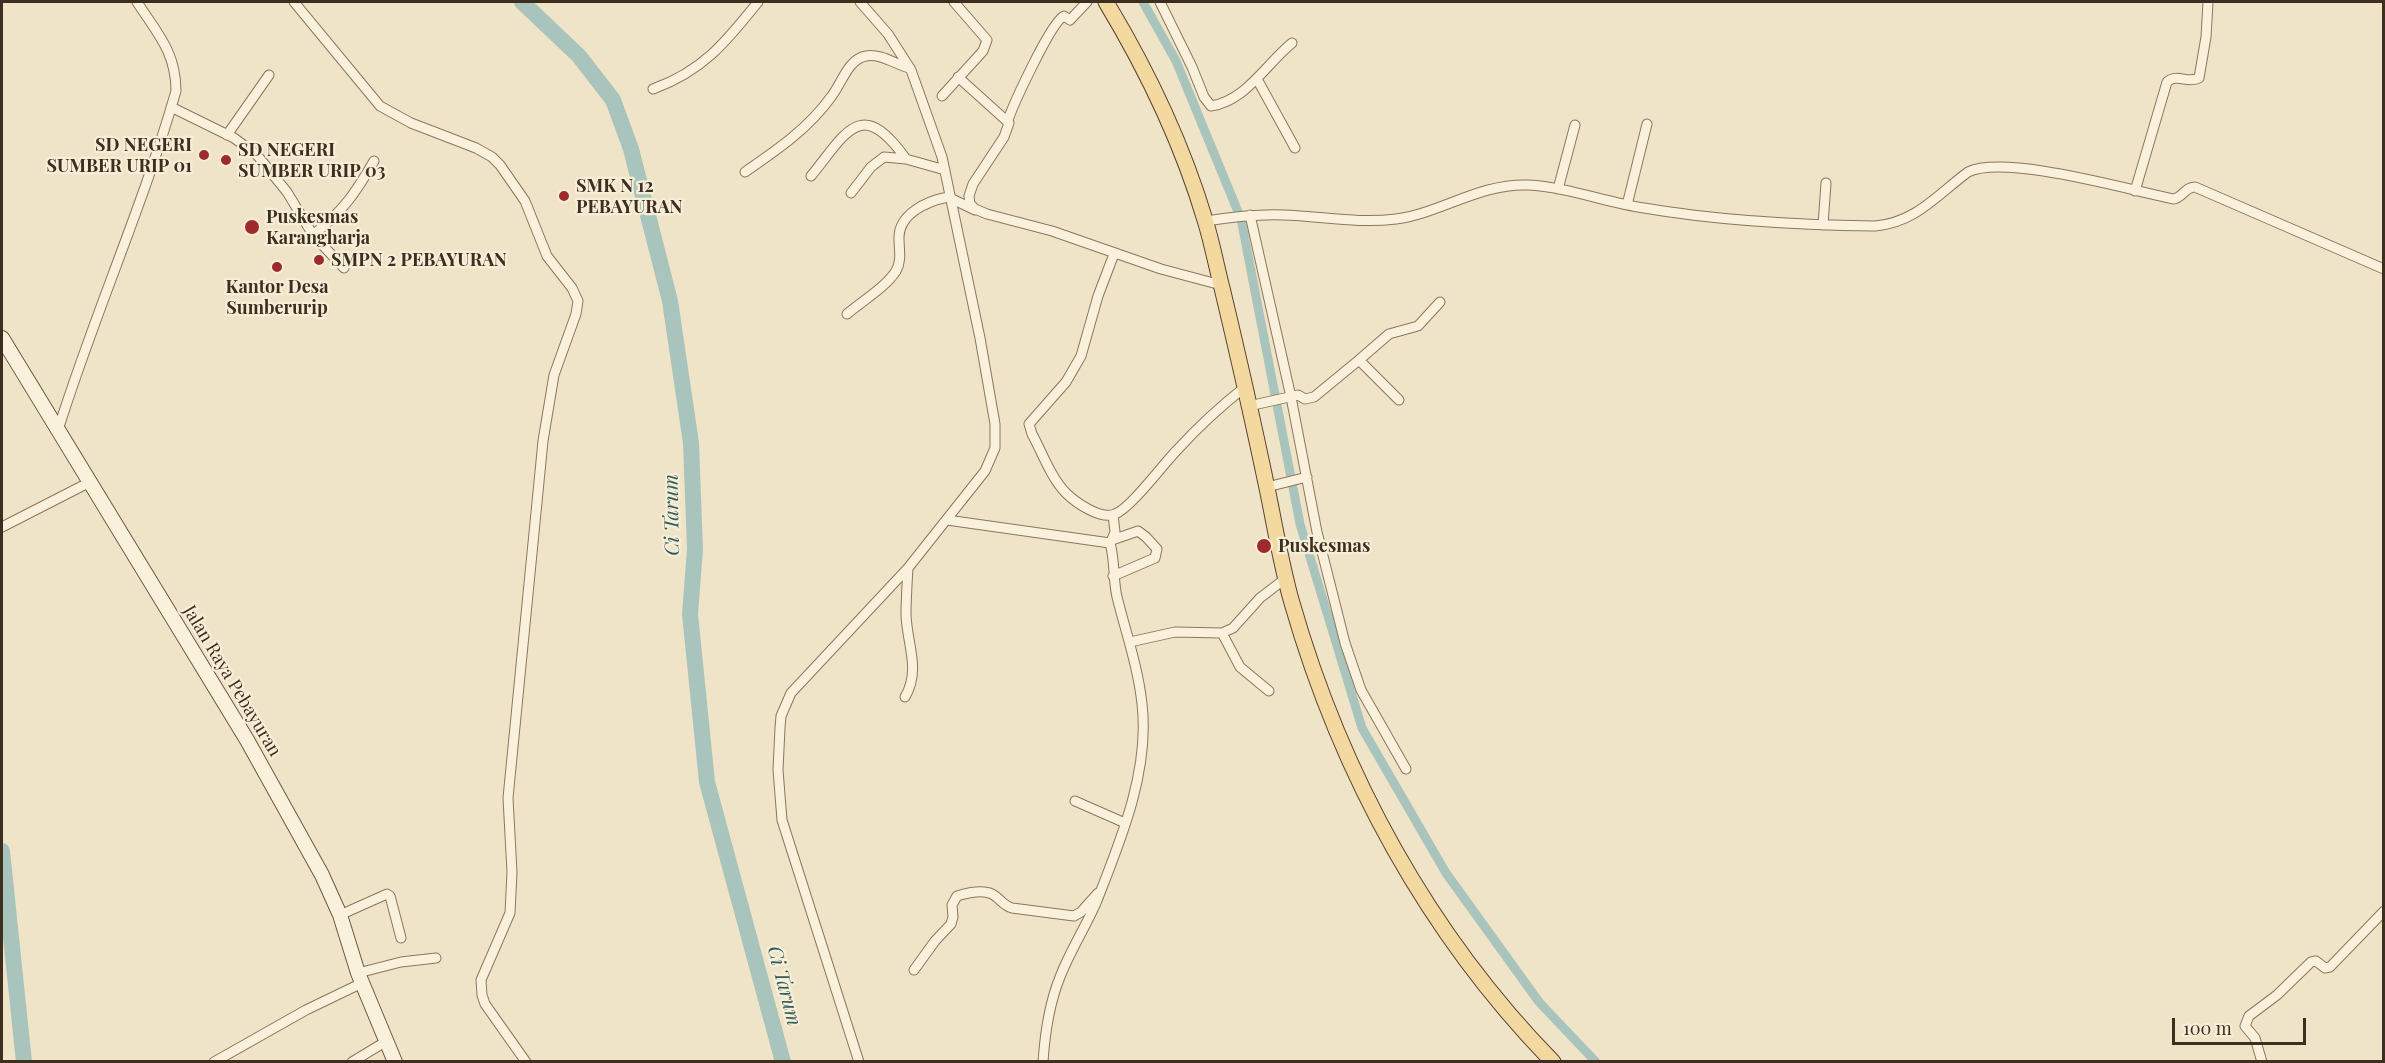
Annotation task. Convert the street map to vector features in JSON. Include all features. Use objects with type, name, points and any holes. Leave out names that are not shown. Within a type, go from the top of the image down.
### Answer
[{"type":"main road","points":[[1106,2],[1152,84],[1212,220],[1221,285],[1245,387],[1253,405],[1271,487],[1286,578],[1322,693],[1352,768],[1376,819],[1417,888],[1470,963],[1553,1062]]},
{"type":"main road","name":"Jalan Raya Pebayuran","points":[[2,338],[247,740],[322,875],[340,915],[360,978],[395,1062]]},
{"type":"street","points":[[58,430],[80,360],[138,208],[176,91],[176,71],[170,53],[137,2]]},
{"type":"street","points":[[294,2],[380,106],[404,120],[476,148],[492,157],[500,165],[525,201],[547,256],[572,288],[578,301],[576,315],[554,375],[543,441],[508,798],[512,872],[510,913],[481,980],[486,1004],[526,1062]]},
{"type":"street","points":[[653,89],[684,77],[695,69],[737,28],[758,2]]},
{"type":"street","points":[[859,1062],[782,820],[779,789],[781,716],[791,693],[908,568],[985,471],[992,458],[996,435],[980,338],[945,170],[910,68],[888,34],[860,2]]},
{"type":"street","points":[[942,96],[982,51],[987,40],[954,2]]},
{"type":"street","points":[[979,211],[970,204],[969,196],[973,184],[1004,137],[1008,120],[1047,38],[1060,18],[1064,16],[1070,20],[1087,2]]},
{"type":"street","points":[[1160,2],[1209,105],[1219,105],[1257,79],[1292,43]]},
{"type":"street","points":[[2135,191],[2167,82],[2176,77],[2193,81],[2199,78],[2206,37],[2208,2]]},
{"type":"street","points":[[745,172],[805,128],[833,94],[851,64],[858,59],[878,56],[910,68]]},
{"type":"street","points":[[227,135],[269,75]]},
{"type":"street","points":[[958,77],[987,105],[1008,120]]},
{"type":"street","points":[[1257,79],[1295,148]]},
{"type":"street","points":[[171,107],[227,135],[257,155],[287,192],[313,235],[344,268]]},
{"type":"street","points":[[811,176],[842,138],[856,126],[864,124],[883,132],[906,159]]},
{"type":"street","points":[[1627,205],[1647,124]]},
{"type":"street","points":[[1558,189],[1575,125]]},
{"type":"street","points":[[850,194],[879,159],[884,157],[906,159],[945,170]]},
{"type":"street","points":[[313,235],[339,213],[353,196],[374,161]]},
{"type":"street","points":[[1212,220],[1248,215],[1384,220],[1416,214],[1501,187],[1528,185],[1558,189],[1627,205],[1715,217],[1823,225],[1875,226],[1901,222],[1915,215],[1968,172],[1984,166],[2046,172],[2174,200],[2189,187],[2198,188],[2384,269]]},
{"type":"street","points":[[1823,225],[1826,183]]},
{"type":"street","points":[[847,314],[896,271],[900,258],[900,230],[908,216],[921,207],[941,199],[952,198],[979,211],[1052,231],[1114,254],[1221,285]]},
{"type":"street","points":[[1248,215],[1289,397],[1303,478],[1353,669],[1361,690],[1406,769]]},
{"type":"street","points":[[1114,254],[1098,296],[1081,356],[1066,382],[1035,415],[1029,426],[1056,479],[1066,493],[1095,511],[1113,515],[1127,505],[1211,415],[1245,387]]},
{"type":"street","points":[[1253,405],[1298,395],[1305,399],[1314,397],[1389,334],[1418,326],[1440,302]]},
{"type":"street","points":[[1359,360],[1399,400]]},
{"type":"street","points":[[1271,487],[1303,478]]},
{"type":"street","points":[[2,527],[90,482]]},
{"type":"street","points":[[1043,1062],[1046,1032],[1061,974],[1082,933],[1125,823],[1136,781],[1143,732],[1142,704],[1130,642],[1113,576],[1111,541],[1115,532],[1113,515]]},
{"type":"street","points":[[947,520],[1111,541],[1138,531],[1157,549],[1155,558],[1113,576]]},
{"type":"street","points":[[905,697],[913,676],[906,617],[908,568]]},
{"type":"street","points":[[1130,642],[1175,632],[1222,633],[1233,628],[1260,598],[1286,578]]},
{"type":"street","points":[[1222,633],[1240,667],[1269,691]]},
{"type":"street","points":[[1075,801],[1125,823]]},
{"type":"street","points":[[914,970],[935,941],[951,924],[953,900],[957,896],[988,892],[1004,905],[1012,908],[1069,916],[1081,912],[1099,892]]},
{"type":"street","points":[[340,915],[387,894],[390,896],[401,938]]},
{"type":"street","points":[[2262,1062],[2255,1038],[2245,1026],[2247,1018],[2277,995],[2311,962],[2316,961],[2325,968],[2330,967],[2384,910]]},
{"type":"street","points":[[1069,916],[1082,933]]},
{"type":"street","points":[[214,1062],[360,978],[401,962],[436,958]]},
{"type":"street","points":[[352,1062],[385,1042]]},
{"type":"waterway","name":"Ci Tarum","points":[[522,2],[579,56],[613,100],[631,149],[670,301],[691,443],[695,549],[690,614],[707,782],[783,1062]]},
{"type":"waterway","points":[[1143,2],[1176,61],[1241,219],[1300,524],[1362,728],[1446,873],[1539,1002],[1596,1062]]},
{"type":"waterway","points":[[2,851],[24,1062]]},
{"type":"place","name":"SD NEGERI SUMBER URIP 01","points":[[204,155]]},
{"type":"place","name":"SD NEGERI SUMBER URIP 03","points":[[226,160]]},
{"type":"place","name":"SMK N 12 PEBAYURAN","points":[[564,196]]},
{"type":"place","name":"Puskesmas Karangharja","points":[[252,227]]},
{"type":"place","name":"SMPN 2 PEBAYURAN","points":[[319,260]]},
{"type":"place","name":"Kantor Desa Sumberurip","points":[[277,267]]},
{"type":"place","name":"Puskesmas","points":[[1264,546]]}]
